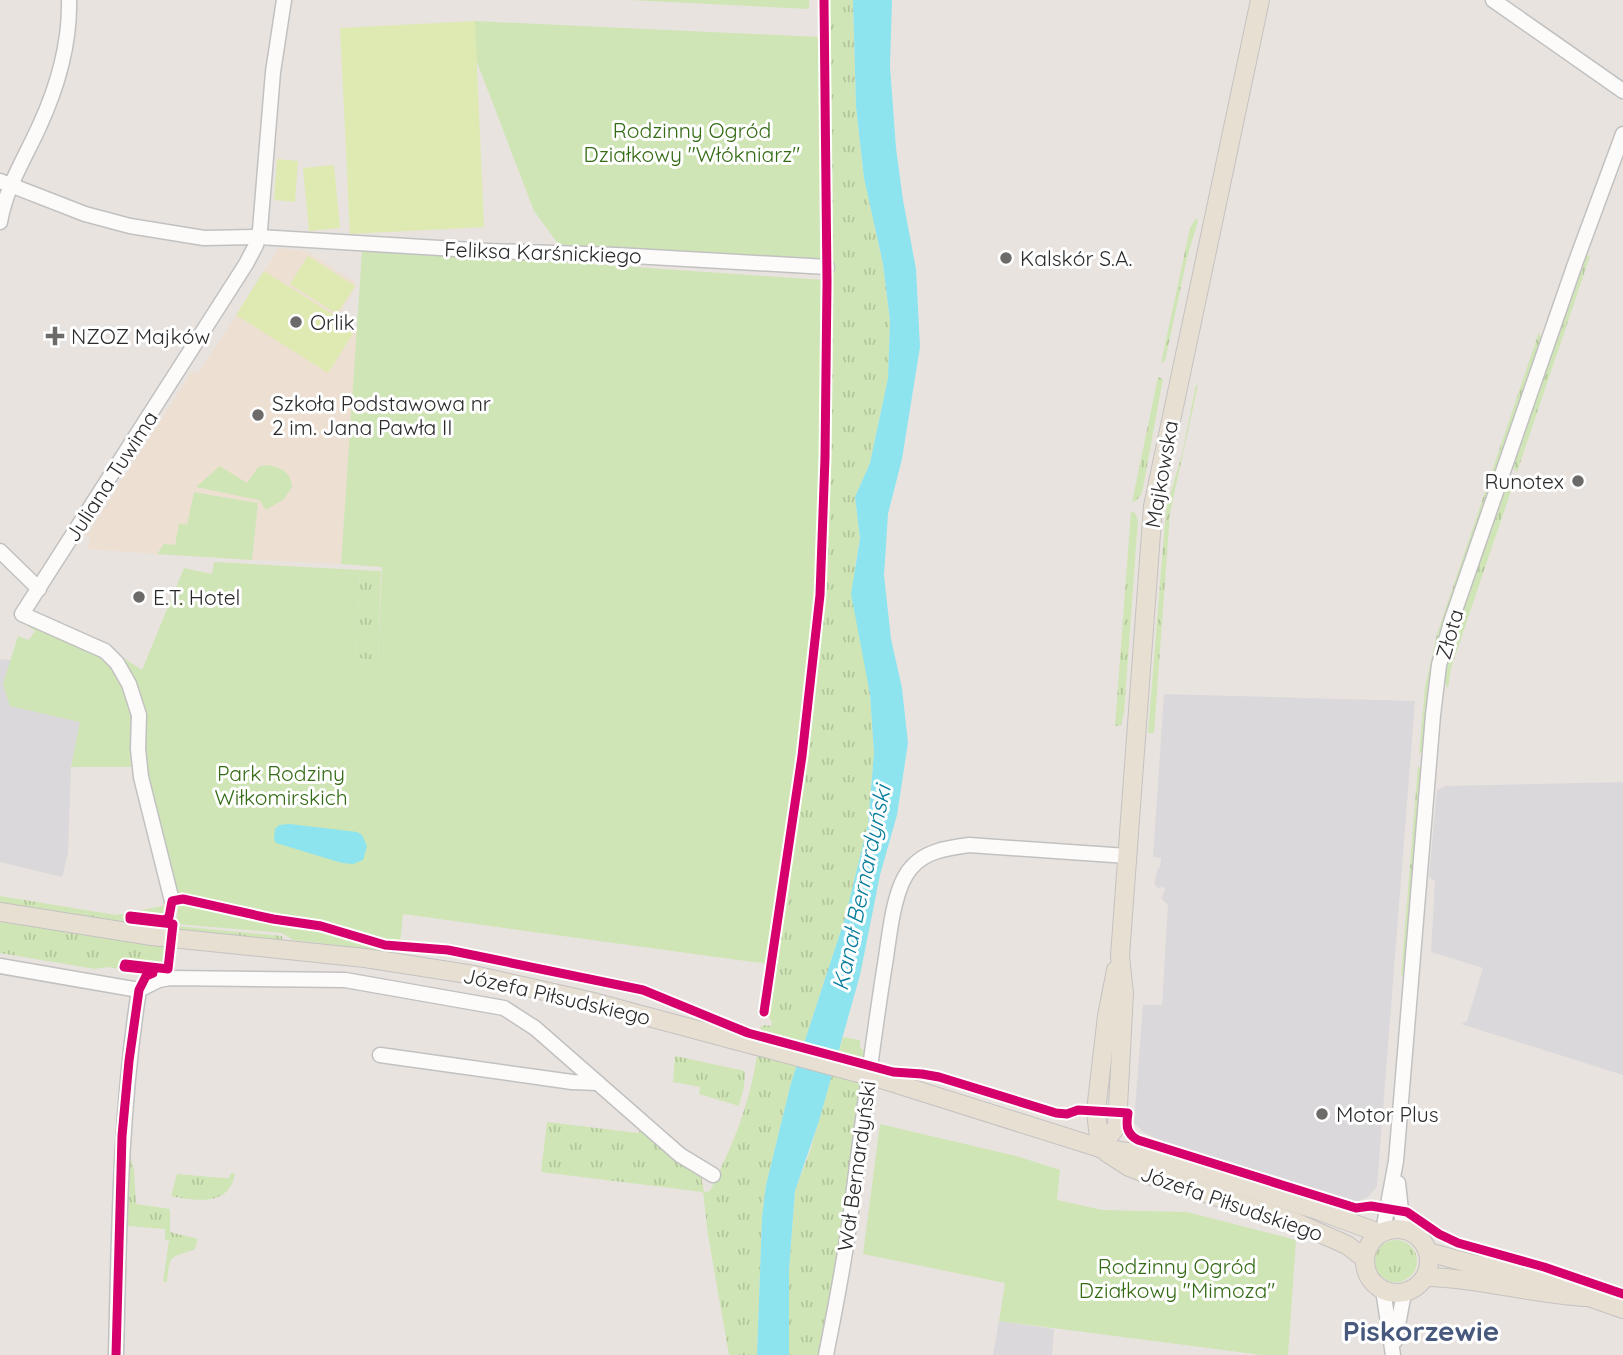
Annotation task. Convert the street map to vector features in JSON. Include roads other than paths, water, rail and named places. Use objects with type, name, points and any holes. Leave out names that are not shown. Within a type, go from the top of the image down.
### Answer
[{"type":"main road","name":"Majkowska","points":[[1100,1148],[1096,1111],[1107,1016],[1120,956],[1153,506],[1260,0]]},
{"type":"main road","name":"Józefa Piłsudskiego","points":[[0,912],[152,936],[365,958],[474,975],[589,1000],[881,1079],[1100,1148],[1141,1154],[1381,1232]]},
{"type":"main road","name":"Józefa Piłsudskiego","points":[[1100,1148],[1129,1167],[1149,1175],[1307,1227],[1347,1245],[1364,1258]]},
{"type":"main road","points":[[1403,1229],[1416,1235],[1428,1252],[1429,1265],[1425,1277],[1416,1287],[1404,1293],[1382,1290],[1368,1277],[1364,1258],[1369,1244],[1381,1232],[1403,1229]]},
{"type":"main road","points":[[1428,1252],[1472,1264],[1536,1274],[1569,1284],[1589,1297]]},
{"type":"main road","points":[[1425,1277],[1552,1295],[1589,1297],[1623,1308]]},
{"type":"street","points":[[0,222],[5,183],[51,98],[66,39],[69,0]]},
{"type":"street","name":"Juliana Tuwima","points":[[172,901],[141,777],[139,715],[134,695],[117,663],[105,651],[23,614],[246,264],[259,237],[273,72],[284,0]]},
{"type":"street","points":[[1493,0],[1623,91]]},
{"type":"street","name":"Złota","points":[[1381,1232],[1396,1161],[1439,665],[1452,619],[1623,134]]},
{"type":"street","name":"Feliksa Karśnickiego","points":[[5,183],[85,214],[130,226],[204,238],[259,237],[827,267]]},
{"type":"street","points":[[0,551],[39,589]]},
{"type":"street","name":"Wał Bernardyński","points":[[826,1355],[850,1222],[870,1062],[891,928],[900,887],[909,869],[925,856],[968,845],[1127,856]]},
{"type":"street","points":[[0,967],[139,990],[159,980],[170,978],[328,978],[504,1008],[523,1019],[680,1156],[713,1175]]},
{"type":"street","points":[[116,1355],[122,1136],[139,990]]},
{"type":"street","points":[[380,1055],[572,1083],[598,1083]]},
{"type":"street","name":"Złota","points":[[1396,1161],[1403,1229]]},
{"type":"street","points":[[1382,1290],[1393,1352]]},
{"type":"street","points":[[1393,1352],[1404,1293]]},
{"type":"water","name":"Kanał Bernardyński","points":[[853,0],[892,0],[890,66],[896,148],[916,269],[920,347],[902,459],[888,514],[884,575],[891,639],[902,688],[908,743],[897,815],[880,875],[860,975],[819,1121],[795,1191],[789,1270],[789,1355],[757,1355],[762,1217],[766,1185],[791,1083],[845,918],[868,824],[874,753],[870,694],[851,594],[860,538],[855,497],[870,463],[888,378],[890,321],[883,264],[864,178],[856,107]]},
{"type":"water","points":[[279,825],[357,832],[362,835],[367,846],[363,860],[353,864],[342,863],[276,843],[275,829]]},
{"type":"place","name":"Kalskór S.A.","points":[[1006,258]]},
{"type":"place","name":"Orlik","points":[[296,322]]},
{"type":"place","name":"NZOZ Majków","points":[[55,336]]},
{"type":"place","name":"Szkoła Podstawowa nr 2 im. Jana Pawła II","points":[[258,415]]},
{"type":"place","name":"Runotex","points":[[1578,481]]},
{"type":"place","name":"E.T. Hotel","points":[[139,597]]},
{"type":"place","name":"Motor Plus","points":[[1322,1114]]},
{"type":"district","name":"Piskorzewie","points":[[1421,1330]]},
{"type":"park label","name":"Rodzinny Ogród Działkowy \"Włókniarz\"","points":[[692,142]]},
{"type":"park label","name":"Park Rodziny Wiłkomirskich","points":[[281,785]]},
{"type":"park label","name":"Rodzinny Ogród Działkowy \"Mimoza\"","points":[[1177,1278]]}]
